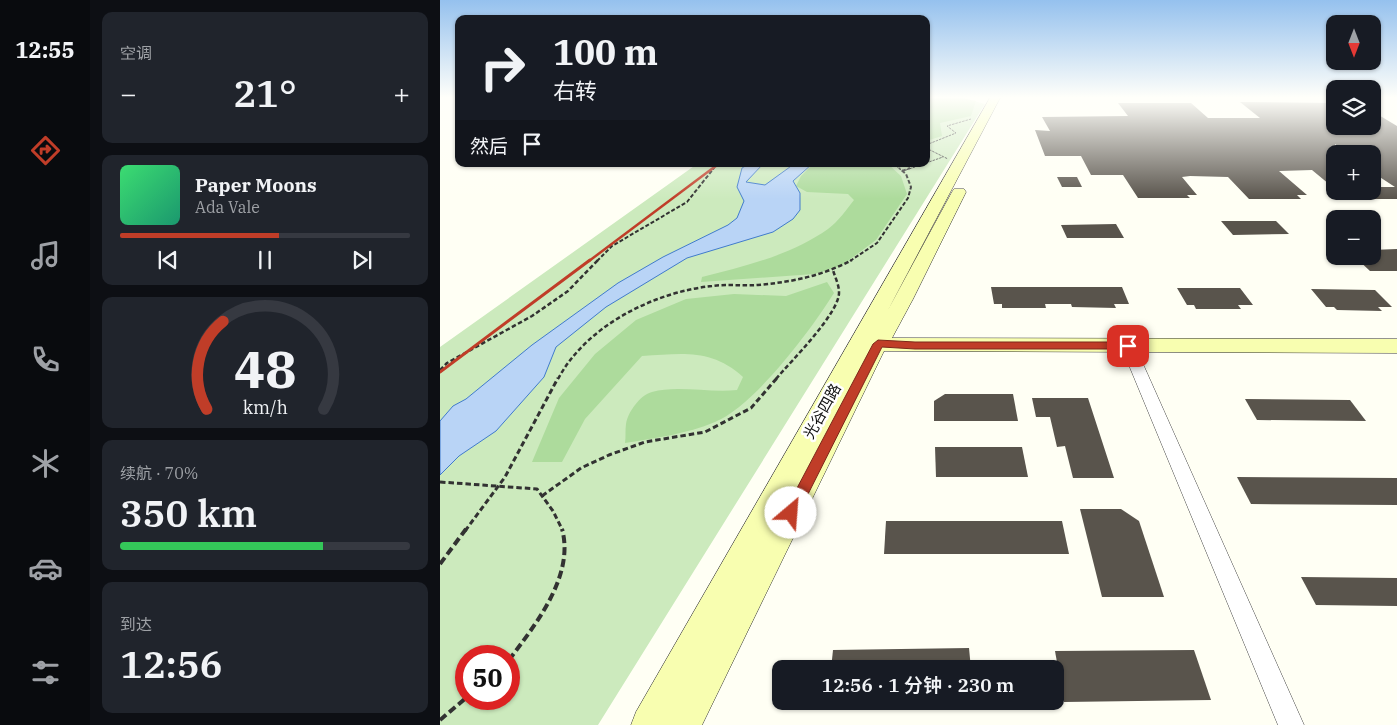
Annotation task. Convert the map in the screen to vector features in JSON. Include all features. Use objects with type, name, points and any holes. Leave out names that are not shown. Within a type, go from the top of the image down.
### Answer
[{"type":"main road","name":"光谷四路","points":[[683,725],[870,340],[951,161],[972,132]]},
{"type":"main road","name":"光谷四路","points":[[649,725],[870,340],[904,299],[990,132]]},
{"type":"main road","points":[[870,340],[915,346],[1397,346]]},
{"type":"street","points":[[1128,346],[1291,725]]},
{"type":"path","points":[[930,143],[956,133],[954,132]]},
{"type":"path","points":[[930,150],[951,161]]},
{"type":"path","points":[[930,163],[951,161]]},
{"type":"path","points":[[440,370],[447,363],[532,316],[568,291],[612,246],[687,202],[716,167]]},
{"type":"path","points":[[440,564],[500,485],[561,373],[585,344],[609,326],[642,306],[673,294],[712,286],[786,282],[833,270],[858,257],[877,243],[908,198],[911,187],[906,174],[897,167]]},
{"type":"path","points":[[902,171],[914,167]]},
{"type":"path","points":[[542,496],[581,468],[609,455],[645,442],[706,432],[751,408],[819,329],[836,304],[840,294],[833,270]]},
{"type":"path","points":[[440,482],[500,485],[537,490],[556,513],[564,537],[564,560],[553,592],[532,630],[520,646]]},
{"type":"path","points":[[440,720],[455,707]]},
{"type":"green space","points":[[930,132],[968,132],[598,725],[440,725],[440,347],[693,167],[930,167]]},
{"type":"green space","points":[[930,132],[941,132],[942,136],[930,140]]},
{"type":"green space","points":[[810,167],[891,167],[901,176],[907,194],[876,240],[841,266],[814,274],[701,282],[702,277],[768,259],[814,238],[839,219],[854,200],[848,194],[807,192],[796,186],[801,176]]},
{"type":"green space","points":[[827,282],[834,293],[797,346],[764,383],[731,413],[715,422],[693,430],[625,443],[626,424],[629,414],[639,400],[648,394],[672,389],[737,390],[743,377],[719,361],[708,357],[683,354],[642,356],[585,419],[562,462],[532,462],[559,398],[595,354],[636,320],[686,299],[734,294],[786,296]]},
{"type":"water","points":[[760,167],[746,182],[765,185],[790,167],[809,167],[793,181],[800,193],[800,210],[793,219],[773,232],[687,258],[606,307],[556,347],[544,377],[496,431],[459,456],[440,475],[440,421],[453,406],[466,399],[532,345],[618,283],[663,257],[728,225],[737,218],[744,201],[737,187],[742,168]]},
{"type":"building","points":[[1036,132],[1326,132],[1326,135],[1381,135],[1381,132],[1397,132],[1397,199],[1381,199],[1381,187],[1395,187],[1381,178],[1381,145],[1326,145],[1326,182],[1312,170],[1279,171],[1307,195],[1297,195],[1301,199],[1249,199],[1228,177],[1190,176],[1182,177],[1197,195],[1187,195],[1190,198],[1138,198],[1123,175],[1091,175],[1081,156],[1045,156]]},
{"type":"building","points":[[1057,177],[1077,177],[1082,187],[1062,187]]},
{"type":"building","points":[[1221,221],[1276,221],[1289,234],[1233,235]]},
{"type":"building","points":[[1116,224],[1124,238],[1067,238],[1061,225]]},
{"type":"building","points":[[1397,249],[1397,271],[1370,271],[1364,265],[1381,265],[1381,250]]},
{"type":"building","points":[[991,287],[1122,287],[1129,304],[1114,304],[1116,308],[1045,304],[1046,308],[1002,308],[1002,304],[994,304]]},
{"type":"building","points":[[1177,288],[1240,288],[1253,305],[1238,305],[1241,309],[1196,309],[1194,305],[1187,305]]},
{"type":"building","points":[[1311,289],[1375,290],[1392,307],[1378,307],[1382,311],[1337,310],[1334,307],[1326,307]]},
{"type":"building","points":[[945,394],[1013,394],[1018,421],[934,421],[934,401]]},
{"type":"building","points":[[1032,398],[1088,398],[1114,478],[1073,478],[1065,446],[1057,447],[1050,417],[1036,417]]},
{"type":"building","points":[[1245,399],[1350,400],[1366,421],[1257,420]]},
{"type":"building","points":[[935,447],[1022,447],[1028,477],[936,477]]},
{"type":"building","points":[[1237,477],[1397,478],[1397,505],[1251,504]]},
{"type":"building","points":[[1080,509],[1121,509],[1139,521],[1164,597],[1102,597]]},
{"type":"building","points":[[886,521],[1062,521],[1069,554],[884,554]]},
{"type":"building","points":[[1301,577],[1397,578],[1397,606],[1316,605]]},
{"type":"building","points":[[969,648],[970,660],[832,660],[833,650]]},
{"type":"building","points":[[1194,650],[1211,700],[1064,702],[1064,660],[1057,660],[1055,651]]},
{"type":"railway","points":[[711,170],[715,167]]},
{"type":"railway","points":[[589,261],[713,168]]},
{"type":"railway","points":[[440,372],[590,260]]},
{"type":"route","points":[[791,513],[878,344],[915,346],[1128,346]]}]
